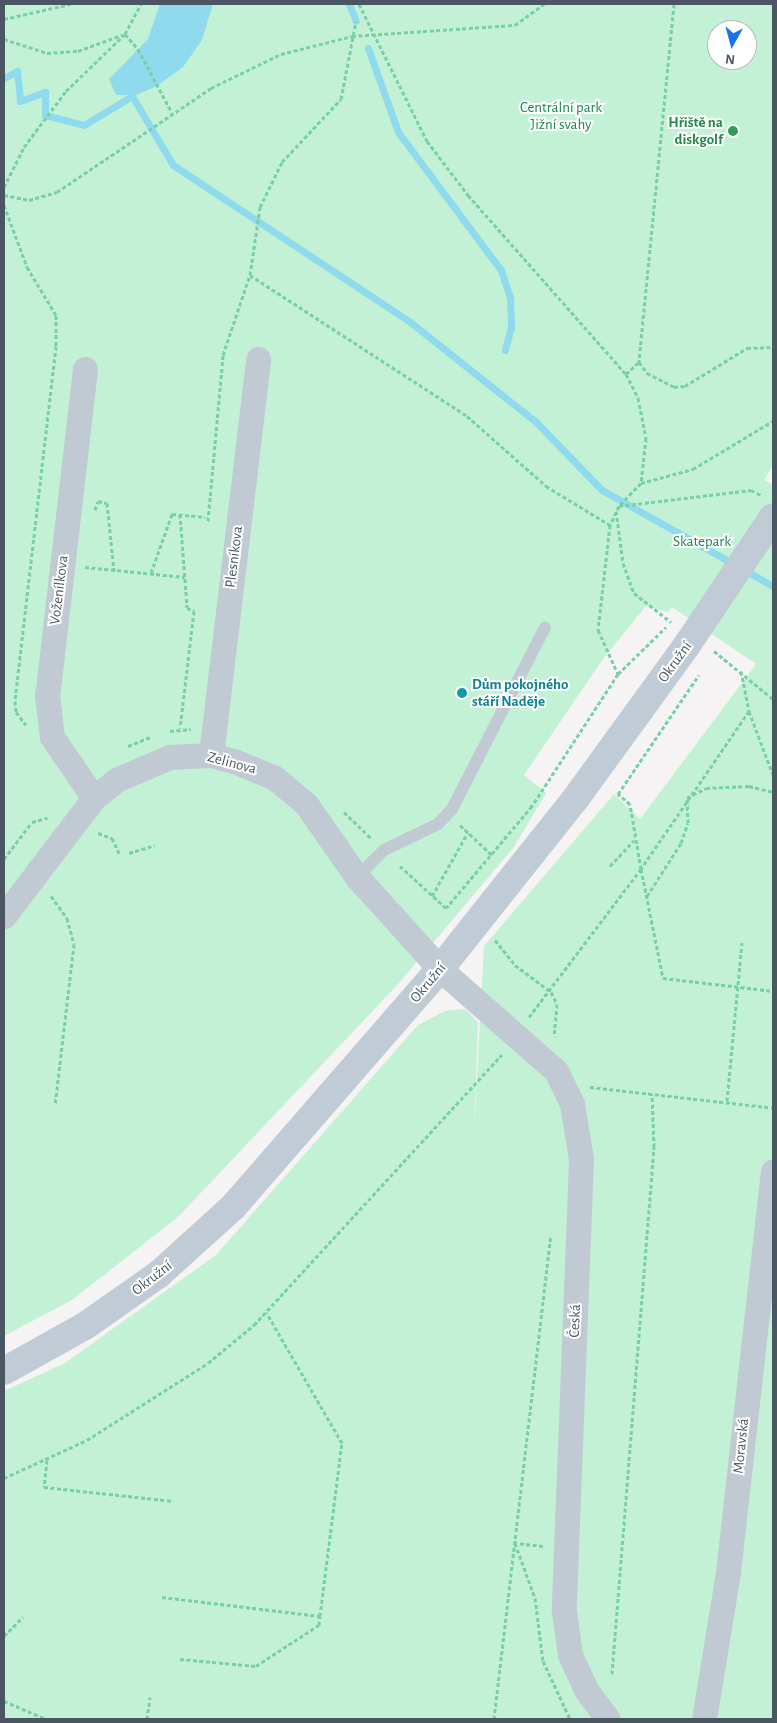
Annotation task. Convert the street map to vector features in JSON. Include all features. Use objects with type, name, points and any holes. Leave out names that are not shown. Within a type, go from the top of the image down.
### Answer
[{"type":"street","name":"Plesníkova","points":[[211,755],[258,359]]},
{"type":"street","name":"Voženílkova","points":[[85,369],[47,695],[52,737],[94,798]]},
{"type":"street","name":"Okružní","points":[[4,1371],[85,1326],[159,1274],[233,1207],[440,969],[694,649],[770,507]]},
{"type":"street","name":"Zelinova","points":[[4,916],[94,798],[116,780],[159,760],[211,755],[248,765],[293,792],[318,818],[357,878],[440,969]]},
{"type":"street","name":"Česká","points":[[440,969],[516,1033],[556,1071],[572,1104],[579,1141],[564,1611],[570,1655],[586,1690],[608,1719]]},
{"type":"street","name":"Moravská","points":[[704,1719],[728,1572],[773,1172]]},
{"type":"lane","points":[[357,878],[384,850],[438,824],[448,814],[545,627]]},
{"type":"path","points":[[4,19],[70,4]]},
{"type":"path","points":[[4,187],[38,129],[58,102],[125,34],[141,4]]},
{"type":"path","points":[[359,4],[372,34],[427,141],[468,195],[626,374],[638,398],[646,438],[640,483]]},
{"type":"path","points":[[4,196],[28,200],[57,192],[211,88],[281,54],[352,36],[515,25],[544,4]]},
{"type":"path","points":[[674,4],[639,362],[647,373],[674,387],[685,386],[747,348],[773,347]]},
{"type":"path","points":[[150,573],[172,514],[206,519],[223,355],[250,275],[260,206],[282,162],[341,99],[356,22]]},
{"type":"path","points":[[4,39],[47,53],[78,51],[125,34]]},
{"type":"path","points":[[125,34],[138,49],[172,113]]},
{"type":"path","points":[[4,205],[27,267],[56,315],[56,346],[15,701],[16,712],[28,728]]},
{"type":"path","points":[[250,275],[467,416],[546,486],[610,524]]},
{"type":"path","points":[[626,374],[639,362]]},
{"type":"path","points":[[618,674],[598,630],[610,524],[616,510],[640,483],[693,469],[773,421]]},
{"type":"path","points":[[619,506],[751,490],[770,507]]},
{"type":"path","points":[[92,520],[98,502],[107,503],[114,571]]},
{"type":"path","points":[[616,510],[622,563],[631,588],[640,600],[671,622],[694,649],[693,690],[618,794],[630,804],[635,840],[663,978],[773,991]]},
{"type":"path","points":[[180,514],[187,608],[194,611],[180,728]]},
{"type":"path","points":[[79,566],[114,571],[184,576]]},
{"type":"path","points":[[337,806],[446,908],[492,856],[532,806],[618,674],[671,622]]},
{"type":"path","points":[[694,649],[711,649],[773,699]]},
{"type":"path","points":[[740,671],[749,712],[773,775]]},
{"type":"path","points":[[4,1478],[47,1460],[177,1384],[266,1312],[509,1048],[516,1033],[551,992],[641,869],[687,798],[749,712]]},
{"type":"path","points":[[164,733],[180,728],[214,730]]},
{"type":"path","points":[[125,748],[156,735]]},
{"type":"path","points":[[687,798],[706,788],[749,786],[773,792]]},
{"type":"path","points":[[647,896],[682,843],[688,823],[687,798]]},
{"type":"path","points":[[448,814],[492,856]]},
{"type":"path","points":[[4,859],[32,822],[51,817]]},
{"type":"path","points":[[92,832],[112,838],[119,853]]},
{"type":"path","points":[[432,896],[468,832]]},
{"type":"path","points":[[610,866],[635,840]]},
{"type":"path","points":[[129,853],[155,846]]},
{"type":"path","points":[[50,884],[50,894],[67,918],[74,944],[55,1105]]},
{"type":"path","points":[[494,938],[515,965],[551,992],[557,1004],[554,1040],[560,1046]]},
{"type":"path","points":[[728,1101],[742,943]]},
{"type":"path","points":[[582,1078],[587,1087],[728,1101],[773,1108]]},
{"type":"path","points":[[612,1674],[654,1147],[652,1094]]},
{"type":"path","points":[[494,1719],[552,1228]]},
{"type":"path","points":[[180,1658],[256,1666],[319,1625],[342,1442],[266,1312]]},
{"type":"path","points":[[47,1460],[44,1487],[173,1501]]},
{"type":"path","points":[[162,1597],[320,1616]]},
{"type":"path","points":[[4,1636],[23,1617]]},
{"type":"path","points":[[147,1719],[150,1698]]},
{"type":"path","points":[[4,1701],[46,1719]]},
{"type":"green space","points":[[4,4],[773,4],[773,466],[764,480],[773,485],[773,1719],[4,1719],[4,1391],[65,1363],[216,1255],[418,1025],[445,1011],[465,1009],[478,1022],[474,1134],[484,946],[614,794],[640,819],[756,664],[672,607],[668,612],[646,606],[603,659],[524,775],[546,793],[514,847],[400,982],[178,1217],[72,1300],[4,1336]]},
{"type":"water","points":[[160,4],[213,4],[202,40],[183,67],[157,86],[136,95],[116,95],[109,79],[148,39]]},
{"type":"waterway","points":[[349,4],[356,21]]},
{"type":"waterway","points":[[368,48],[398,132],[501,270],[510,297],[511,327],[505,350]]},
{"type":"waterway","points":[[4,78],[17,71],[20,101],[45,92],[45,115],[84,125],[132,96],[173,165],[409,321],[536,422],[602,490],[734,564]]},
{"type":"waterway","points":[[743,569],[773,586]]},
{"type":"place","name":"Hřiště na diskgolf","points":[[733,131]]},
{"type":"place","name":"Dům pokojného stáří Naděje","points":[[462,693]]},
{"type":"park label","name":"Centrální park Jižní svahy","points":[[561,116]]},
{"type":"park label","name":"Skatepark","points":[[702,542]]}]
